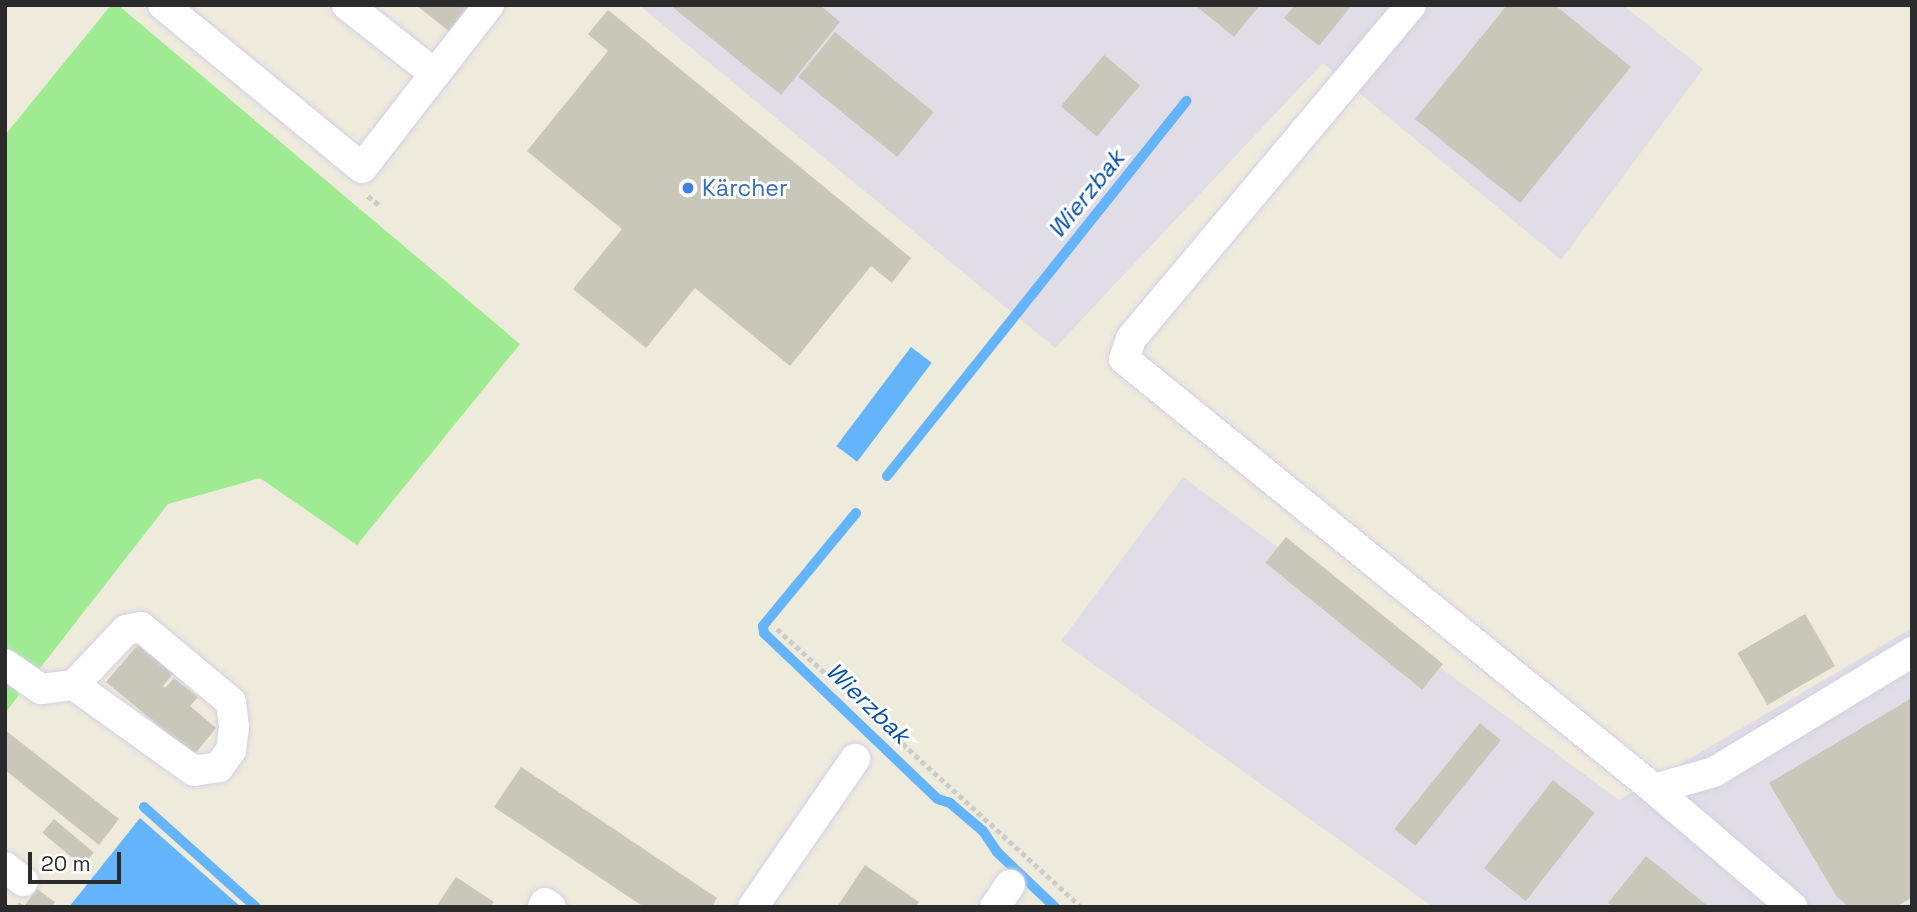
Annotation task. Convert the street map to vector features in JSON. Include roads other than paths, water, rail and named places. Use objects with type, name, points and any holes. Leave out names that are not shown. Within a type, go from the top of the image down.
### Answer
[{"type":"lane","points":[[163,5],[362,168],[489,5]]},
{"type":"lane","points":[[347,5],[435,74]]},
{"type":"lane","points":[[1411,5],[1132,339],[1124,359],[1654,789],[1792,907]]},
{"type":"lane","points":[[5,664],[41,690],[74,685],[126,630],[141,626],[230,702],[234,727],[230,750],[219,767],[194,771],[74,685]]},
{"type":"lane","points":[[1654,789],[1714,772],[1912,652]]},
{"type":"lane","points":[[753,907],[855,759]]},
{"type":"lane","points":[[542,907],[545,903],[551,907]]},
{"type":"water","points":[[911,347],[932,363],[857,462],[836,446]]},
{"type":"water","points":[[140,818],[241,907],[69,907]]},
{"type":"waterway","name":"Wierzbak","points":[[887,476],[1186,101]]},
{"type":"waterway","name":"Wierzbak","points":[[856,513],[763,626],[764,633],[938,799],[950,803],[983,831],[997,852],[1055,907]]},
{"type":"waterway","points":[[144,807],[256,907]]},
{"type":"place","name":"Kärcher","points":[[688,188]]}]
